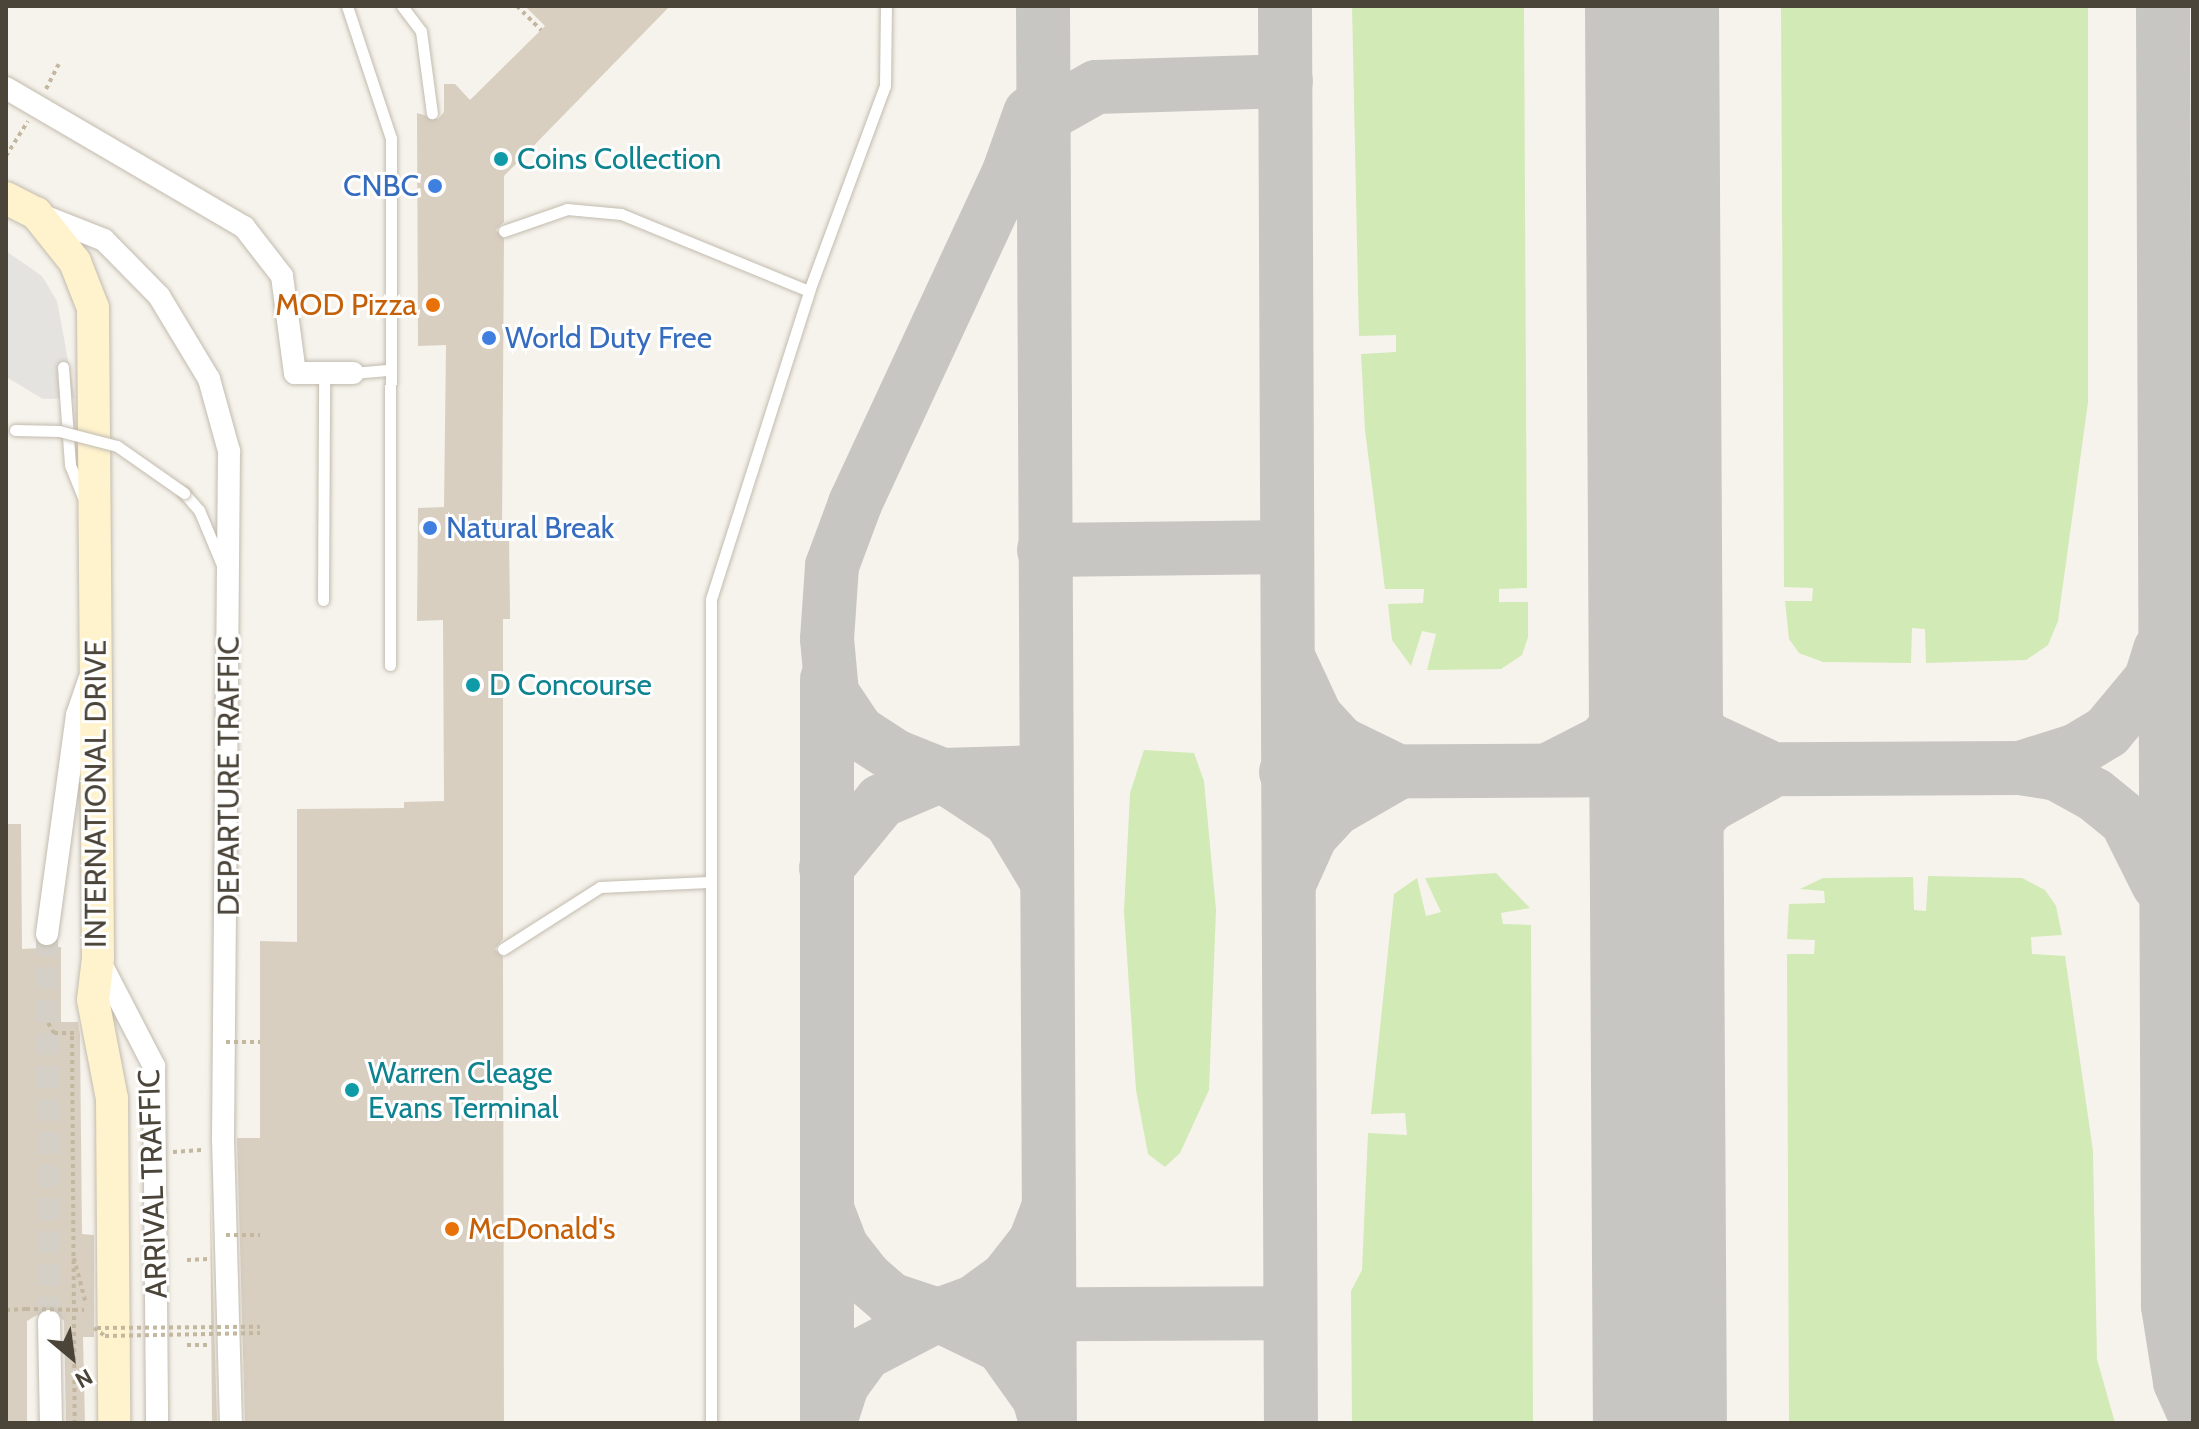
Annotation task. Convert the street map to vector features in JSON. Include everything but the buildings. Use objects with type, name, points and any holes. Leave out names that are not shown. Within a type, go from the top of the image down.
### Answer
[{"type":"street","points":[[6,88],[244,227],[282,276],[295,373],[353,373]]},
{"type":"street","name":"INTERNATIONAL DRIVE","points":[[6,198],[36,213],[83,277],[93,308],[98,958],[93,1000],[112,1099],[114,1423]]},
{"type":"street","name":"DEPARTURE TRAFFIC","points":[[36,213],[104,240],[159,296],[192,345],[209,379],[229,451],[226,1042],[216,1144],[226,1235],[220,1340],[231,1423]]},
{"type":"street","points":[[47,934],[77,715],[96,657]]},
{"type":"street","name":"ARRIVAL TRAFFIC","points":[[98,958],[154,1066],[157,1423]]},
{"type":"street","points":[[49,1321],[51,1423]]},
{"type":"lane","points":[[347,6],[391,138],[390,665]]},
{"type":"lane","points":[[402,6],[421,31],[432,113]]},
{"type":"lane","points":[[711,1423],[708,882],[711,599],[809,291],[885,86],[886,6]]},
{"type":"lane","points":[[504,231],[567,209],[621,214],[809,291]]},
{"type":"lane","points":[[63,367],[70,465],[95,528]]},
{"type":"lane","points":[[353,373],[390,370]]},
{"type":"lane","points":[[323,600],[324,373]]},
{"type":"lane","points":[[15,430],[59,431],[117,446],[184,493],[199,510],[228,580]]},
{"type":"lane","points":[[503,949],[600,887],[708,882]]},
{"type":"path","points":[[517,6],[541,30]]},
{"type":"path","points":[[48,1023],[58,1033]]},
{"type":"path","points":[[72,1033],[75,1423]]},
{"type":"path","points":[[226,1042],[260,1042]]},
{"type":"path","points":[[188,1151],[216,1144]]},
{"type":"path","points":[[226,1235],[260,1235]]},
{"type":"path","points":[[6,1310],[86,1310],[73,1253]]},
{"type":"path","points":[[187,1260],[211,1259]]},
{"type":"path","points":[[187,1345],[220,1340],[260,1330],[94,1328],[105,1336],[220,1340]]},
{"type":"green space","points":[[1352,6],[1524,6],[1527,588],[1499,589],[1499,602],[1528,602],[1528,637],[1522,655],[1501,669],[1427,670],[1436,634],[1422,631],[1411,666],[1392,640],[1388,604],[1423,603],[1424,589],[1385,589],[1365,430],[1361,354],[1396,352],[1396,335],[1359,336]]},
{"type":"green space","points":[[1781,6],[2088,6],[2088,402],[2058,621],[2048,645],[2026,660],[1926,663],[1925,629],[1912,628],[1911,663],[1823,662],[1799,653],[1789,639],[1785,601],[1812,601],[1813,588],[1784,587]]},
{"type":"green space","points":[[1144,750],[1194,753],[1204,781],[1216,910],[1209,1090],[1180,1153],[1165,1167],[1148,1154],[1136,1090],[1124,912],[1130,793]]},
{"type":"green space","points":[[1496,873],[1530,908],[1501,913],[1503,924],[1531,925],[1533,1423],[1352,1423],[1351,1291],[1362,1270],[1368,1133],[1407,1135],[1405,1113],[1371,1114],[1394,894],[1417,878],[1426,916],[1441,912],[1425,878]]},
{"type":"green space","points":[[1928,876],[2022,878],[2045,890],[2056,906],[2062,935],[2031,937],[2032,954],[2065,956],[2093,1151],[2097,1359],[2115,1423],[1789,1423],[1787,954],[1814,954],[1815,940],[1787,939],[1789,904],[1825,903],[1824,891],[1800,889],[1823,878],[1913,877],[1914,910],[1926,911]]},
{"type":"shaded area","points":[[6,251],[42,276],[57,301],[75,398],[43,399],[6,377]]},
{"type":"taxiway","points":[[1043,6],[1050,1423]]},
{"type":"taxiway","points":[[1285,6],[1291,1423]]},
{"type":"taxiway","points":[[2163,6],[2168,1306],[2180,1382],[2193,1411]]},
{"type":"taxiway","points":[[1025,144],[1050,113],[1096,87],[1286,81]]},
{"type":"taxiway","points":[[1030,113],[1009,172],[855,504],[832,566],[827,639],[832,693],[858,732],[895,756],[942,775],[1046,772]]},
{"type":"taxiway","points":[[1044,550],[1285,547]]},
{"type":"taxiway","points":[[1655,644],[1685,712],[1708,739],[1764,765]]},
{"type":"taxiway","points":[[1548,770],[1603,742],[1626,715],[1655,644]]},
{"type":"taxiway","points":[[2020,768],[2077,750],[2107,732],[2151,679],[2160,649]]},
{"type":"taxiway","points":[[1290,661],[1316,717],[1340,743],[1395,770]]},
{"type":"taxiway","points":[[827,679],[827,1423]]},
{"type":"taxiway","points":[[1286,772],[2020,768],[2057,774],[2095,795],[2126,820],[2158,884]]},
{"type":"taxiway","points":[[1658,896],[1685,835],[1709,806],[1772,771]]},
{"type":"taxiway","points":[[1289,884],[1311,835],[1335,809],[1399,772]]},
{"type":"taxiway","points":[[826,868],[881,801],[942,775],[1010,820],[1046,880]]},
{"type":"taxiway","points":[[829,1214],[841,1246],[866,1278],[890,1299],[938,1315],[974,1302],[1006,1279],[1035,1242],[1047,1211]]},
{"type":"taxiway","points":[[938,1315],[1290,1313]]},
{"type":"taxiway","points":[[831,1419],[842,1385],[865,1353],[938,1315],[1002,1346],[1039,1398],[1046,1423]]},
{"type":"runway","points":[[1652,6],[1660,1423]]},
{"type":"tunnel","points":[[47,934],[49,1321]]},
{"type":"place","name":"Coins Collection","points":[[501,159]]},
{"type":"place","name":"CNBC","points":[[435,186]]},
{"type":"place","name":"MOD Pizza","points":[[433,305]]},
{"type":"place","name":"World Duty Free","points":[[489,338]]},
{"type":"place","name":"Natural Break","points":[[430,528]]},
{"type":"place","name":"D Concourse","points":[[473,685]]},
{"type":"place","name":"Warren Cleage Evans Terminal","points":[[352,1090]]},
{"type":"place","name":"McDonald's","points":[[452,1229]]}]
